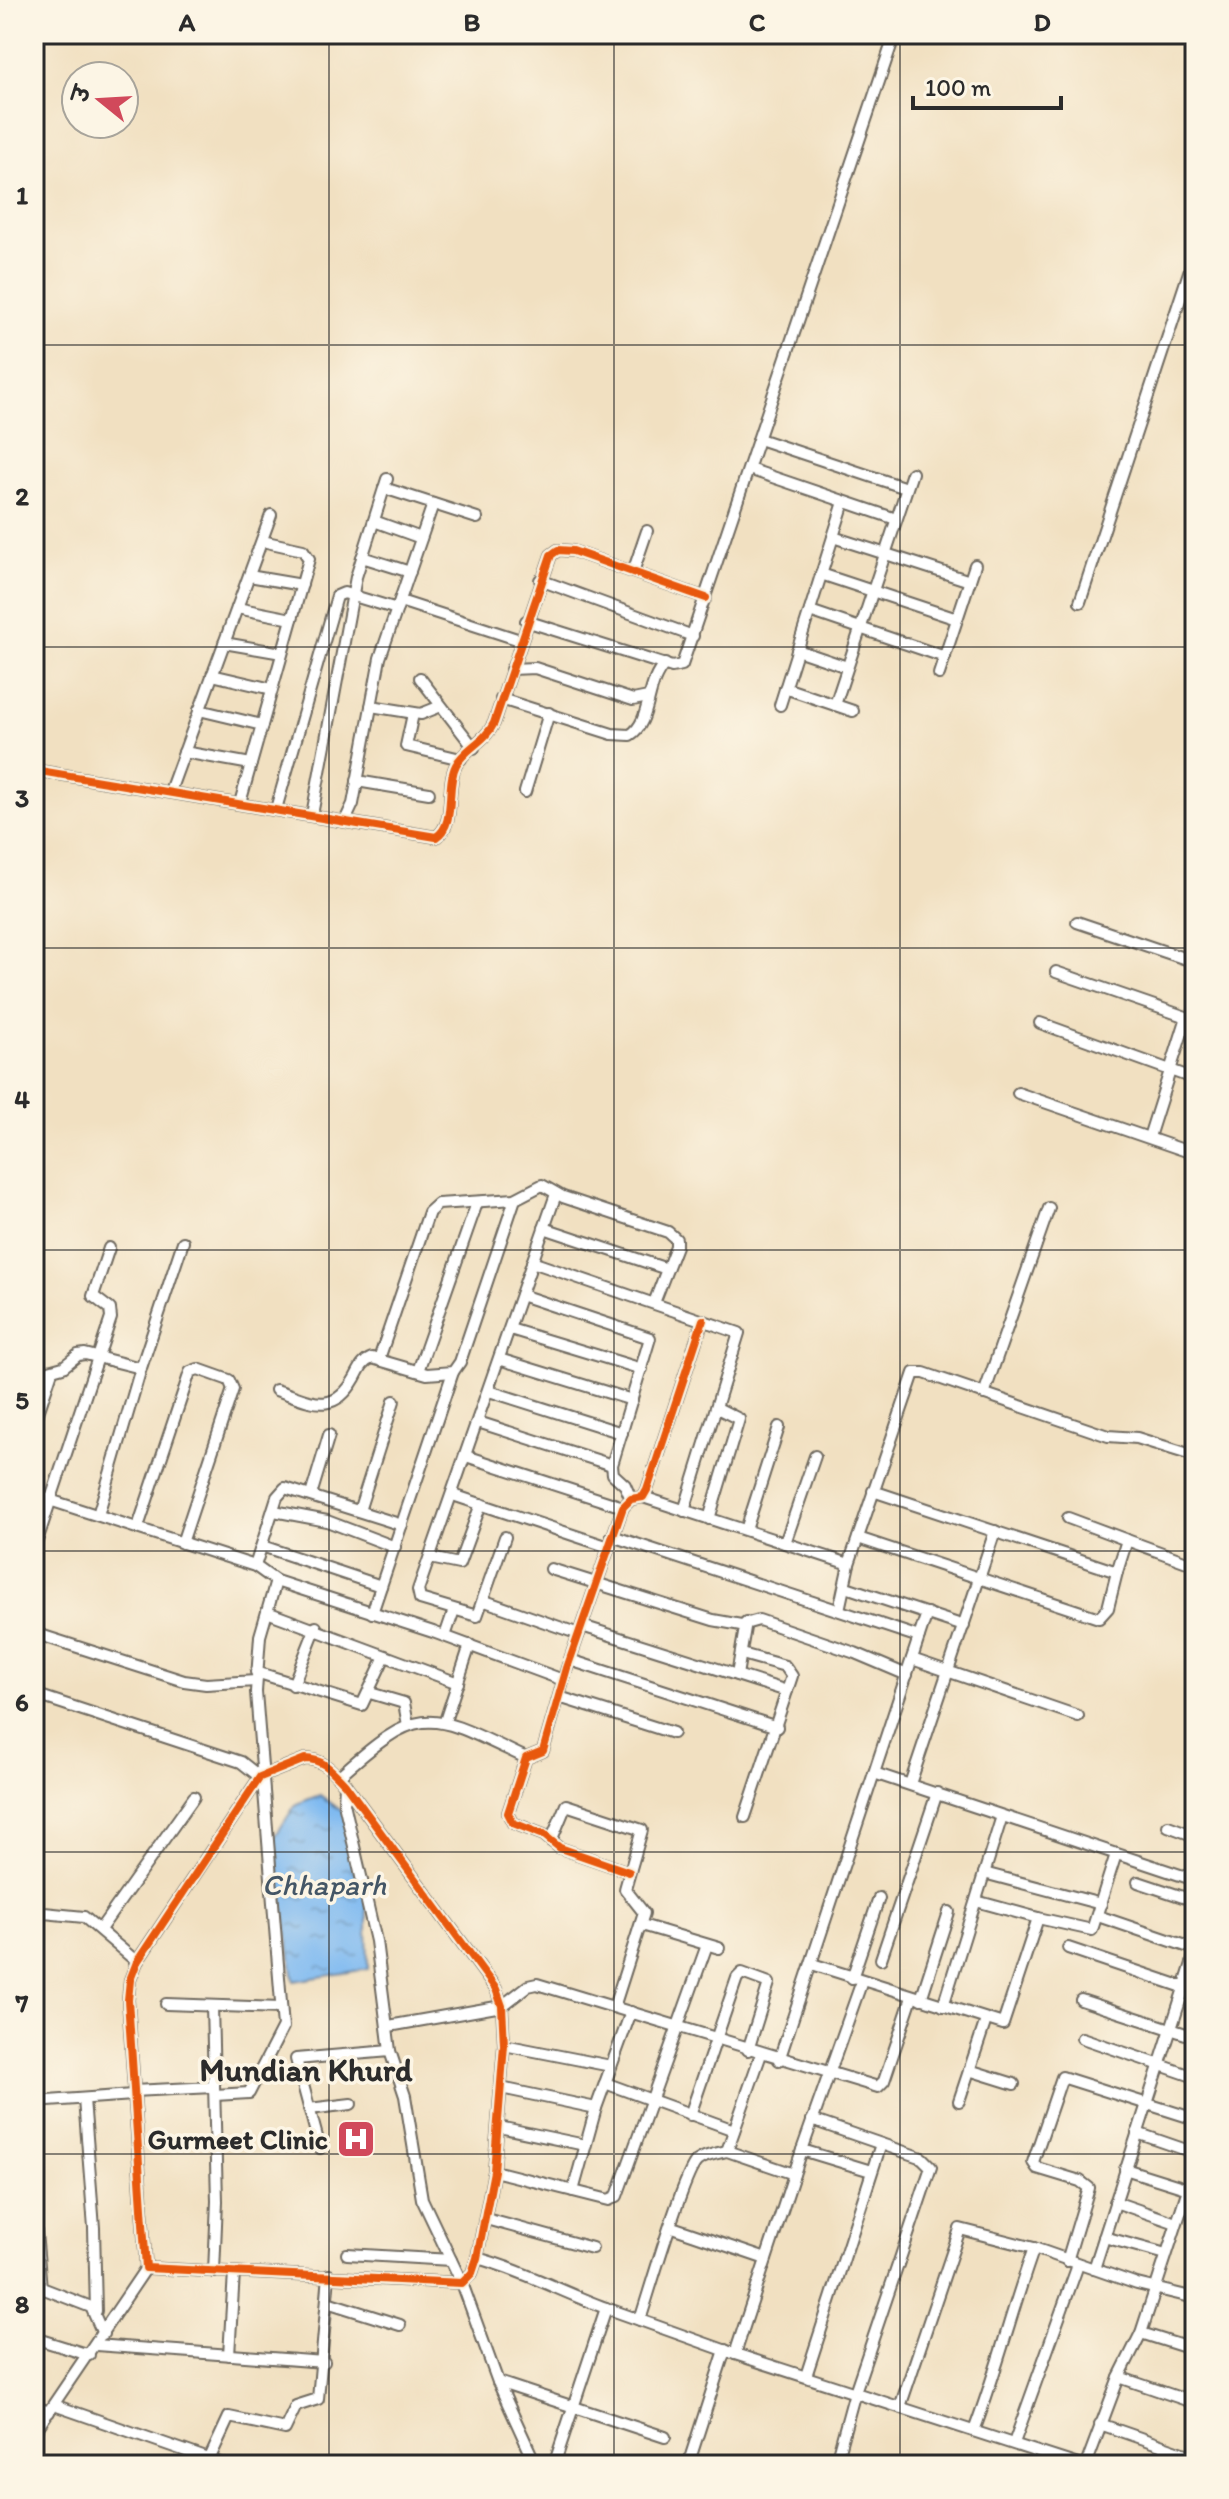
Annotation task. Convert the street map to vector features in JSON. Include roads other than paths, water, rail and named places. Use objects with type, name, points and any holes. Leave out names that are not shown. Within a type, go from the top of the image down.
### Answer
[{"type":"street","points":[[526,621],[665,664],[682,665],[895,34]]},
{"type":"street","points":[[1080,602],[1195,254]]},
{"type":"street","points":[[759,439],[906,488]]},
{"type":"street","points":[[749,469],[896,519]]},
{"type":"street","points":[[835,705],[912,473]]},
{"type":"street","points":[[312,815],[352,595],[386,484],[477,518]]},
{"type":"street","points":[[780,705],[844,502]]},
{"type":"street","points":[[345,821],[351,811],[380,658],[433,504]]},
{"type":"street","points":[[170,791],[271,515]]},
{"type":"street","points":[[374,521],[421,538]]},
{"type":"street","points":[[633,572],[647,531]]},
{"type":"street","points":[[833,537],[970,581]]},
{"type":"street","points":[[240,803],[309,559],[307,552],[262,541]]},
{"type":"street","points":[[34,770],[436,837],[445,828],[453,773],[461,759],[489,734],[551,555],[565,550],[706,598]]},
{"type":"street","points":[[362,557],[410,572]]},
{"type":"street","points":[[939,674],[975,565]]},
{"type":"street","points":[[821,574],[957,619]]},
{"type":"street","points":[[249,576],[302,585]]},
{"type":"street","points":[[540,580],[693,636]]},
{"type":"street","points":[[276,809],[334,601],[340,594],[399,605],[520,640]]},
{"type":"street","points":[[237,608],[292,619]]},
{"type":"street","points":[[810,611],[945,657]]},
{"type":"street","points":[[224,643],[282,653]]},
{"type":"street","points":[[797,650],[847,667]]},
{"type":"street","points":[[501,699],[612,734],[630,735],[640,726],[654,676],[665,664]]},
{"type":"street","points":[[511,669],[535,668],[633,700],[648,697]]},
{"type":"street","points":[[212,675],[272,689]]},
{"type":"street","points":[[420,678],[474,748]]},
{"type":"street","points":[[785,688],[853,711]]},
{"type":"street","points":[[371,706],[413,714],[441,706]]},
{"type":"street","points":[[199,710],[262,725]]},
{"type":"street","points":[[525,792],[549,713]]},
{"type":"street","points":[[413,714],[406,746],[461,759]]},
{"type":"street","points":[[184,752],[251,764]]},
{"type":"street","points":[[357,781],[429,793]]},
{"type":"street","points":[[1077,922],[1195,962]]},
{"type":"street","points":[[1056,972],[1191,1018],[1170,1070],[1149,1137]]},
{"type":"street","points":[[1040,1023],[1195,1079]]},
{"type":"street","points":[[1018,1093],[1195,1154]]},
{"type":"street","points":[[379,1359],[429,1212],[438,1204],[515,1199],[530,1194],[539,1186],[673,1235],[676,1246],[654,1303]]},
{"type":"street","points":[[505,1537],[485,1601],[477,1616],[420,1599],[418,1595],[430,1558],[556,1194]]},
{"type":"street","points":[[372,1613],[515,1199]]},
{"type":"street","points":[[418,1371],[477,1203]]},
{"type":"street","points":[[984,1394],[1049,1208]]},
{"type":"street","points":[[544,1228],[667,1269]]},
{"type":"street","points":[[98,1515],[141,1368],[183,1242]]},
{"type":"street","points":[[34,1550],[53,1502],[111,1313],[93,1296],[109,1248]]},
{"type":"street","points":[[532,1262],[740,1335],[684,1511]]},
{"type":"street","points":[[521,1295],[648,1336],[642,1369],[612,1465],[613,1474],[625,1485],[627,1503],[610,1542],[563,1680],[543,1751],[526,1758],[445,1721],[408,1725],[374,1745],[342,1781],[344,1803],[376,1941],[390,2051],[405,2096],[422,2199],[462,2283],[498,2382],[536,2465]]},
{"type":"street","points":[[643,1497],[703,1320]]},
{"type":"street","points":[[510,1329],[642,1369]]},
{"type":"street","points":[[34,1375],[52,1371],[78,1355],[141,1368]]},
{"type":"street","points":[[276,1390],[320,1403],[336,1401],[366,1360],[379,1359],[435,1375],[453,1372]]},
{"type":"street","points":[[499,1359],[632,1400]]},
{"type":"street","points":[[138,1527],[190,1372],[198,1369],[229,1380],[233,1389],[182,1543]]},
{"type":"street","points":[[34,1425],[52,1371]]},
{"type":"street","points":[[839,1610],[849,1564],[914,1373],[1108,1436],[1137,1438],[1195,1456]]},
{"type":"street","points":[[489,1391],[622,1433]]},
{"type":"street","points":[[359,1511],[394,1401]]},
{"type":"street","points":[[709,1519],[739,1419],[717,1408]]},
{"type":"street","points":[[478,1422],[612,1465]]},
{"type":"street","points":[[746,1530],[779,1427]]},
{"type":"street","points":[[311,1495],[329,1435]]},
{"type":"street","points":[[466,1456],[627,1503],[643,1497],[849,1564]]},
{"type":"street","points":[[785,1543],[815,1456]]},
{"type":"street","points":[[255,1566],[277,1497],[285,1488],[402,1525]]},
{"type":"street","points":[[873,1491],[1117,1572]]},
{"type":"street","points":[[34,1495],[255,1566],[276,1581],[445,1636],[563,1680]]},
{"type":"street","points":[[453,1495],[839,1610],[919,1637]]},
{"type":"street","points":[[430,1558],[459,1564],[481,1504]]},
{"type":"street","points":[[274,1511],[327,1521],[395,1547]]},
{"type":"street","points":[[1068,1518],[1195,1565]]},
{"type":"street","points":[[910,1784],[995,1531]]},
{"type":"street","points":[[858,1538],[1099,1618],[1108,1608],[1127,1540]]},
{"type":"street","points":[[262,1546],[381,1586]]},
{"type":"street","points":[[551,1569],[713,1620],[734,1624],[759,1620],[855,1653],[907,1675]]},
{"type":"street","points":[[34,2102],[133,2093],[214,2091],[241,2095],[255,2087],[266,2055],[281,2035],[270,1832],[260,1777],[256,1676],[267,1612],[276,1581]]},
{"type":"street","points":[[846,1587],[964,1626]]},
{"type":"street","points":[[485,1601],[787,1691]]},
{"type":"street","points":[[445,1636],[454,1610]]},
{"type":"street","points":[[267,1612],[316,1627],[458,1683]]},
{"type":"street","points":[[779,2060],[927,1613]]},
{"type":"street","points":[[737,1675],[746,1622]]},
{"type":"street","points":[[293,1685],[316,1627]]},
{"type":"street","points":[[34,1633],[184,1681],[206,1684],[256,1676],[356,1705],[366,1701],[385,1656]]},
{"type":"street","points":[[445,1721],[470,1645]]},
{"type":"street","points":[[742,1654],[791,1670],[777,1727],[745,1817]]},
{"type":"street","points":[[912,1659],[1078,1716]]},
{"type":"street","points":[[570,1660],[777,1727]]},
{"type":"street","points":[[370,1693],[404,1703],[408,1725]]},
{"type":"street","points":[[34,1694],[241,1762],[260,1777]]},
{"type":"street","points":[[559,1697],[673,1733]]},
{"type":"street","points":[[526,1758],[508,1813],[509,1819],[560,1848],[629,1872]]},
{"type":"street","points":[[34,2433],[146,2268],[128,2000],[130,1980],[137,1962],[260,1777],[305,1759],[316,1759],[342,1781],[496,1989],[502,2006],[504,2045],[499,2127],[486,2219],[472,2273],[462,2283],[146,2268]]},
{"type":"street","points":[[874,1773],[1195,1880]]},
{"type":"street","points":[[881,1959],[937,1793]]},
{"type":"street","points":[[101,1928],[194,1797]]},
{"type":"street","points":[[551,1841],[566,1805],[637,1826],[641,1837],[625,1889],[644,1913],[614,2007]]},
{"type":"street","points":[[943,2006],[1002,1816]]},
{"type":"street","points":[[1168,1826],[1195,1836]]},
{"type":"street","points":[[976,1901],[1089,1932],[1098,1916],[1116,1854]]},
{"type":"street","points":[[984,1873],[1101,1904]]},
{"type":"street","points":[[1138,1882],[1195,1901]]},
{"type":"street","points":[[688,2465],[766,2259],[829,2074],[879,1898]]},
{"type":"street","points":[[34,1912],[84,1917],[101,1928],[137,1962]]},
{"type":"street","points":[[389,2026],[502,2006],[533,1983],[779,2060],[873,2086],[882,2085],[949,1912]]},
{"type":"street","points":[[1094,2269],[1195,1951],[1098,1916]]},
{"type":"street","points":[[812,1964],[1000,2024],[1006,2022],[1038,1918]]},
{"type":"street","points":[[642,1925],[719,1948]]},
{"type":"street","points":[[494,2171],[609,2200],[617,2196],[707,1945]]},
{"type":"street","points":[[1068,1948],[1195,1991]]},
{"type":"street","points":[[690,2115],[737,1978],[747,1974],[769,1983],[748,2050]]},
{"type":"street","points":[[1081,2000],[1195,2037]]},
{"type":"street","points":[[166,2004],[281,2008]]},
{"type":"street","points":[[212,2006],[217,2201],[214,2272]]},
{"type":"street","points":[[573,2191],[596,2108],[631,2012]]},
{"type":"street","points":[[959,2101],[986,2020]]},
{"type":"street","points":[[1082,2038],[1195,2077]]},
{"type":"street","points":[[504,2045],[611,2066]]},
{"type":"street","points":[[320,2148],[296,2059],[390,2051]]},
{"type":"street","points":[[727,2151],[761,2054]]},
{"type":"street","points":[[969,2070],[1014,2084]]},
{"type":"street","points":[[1014,2443],[1073,2263],[1089,2188],[1080,2181],[1037,2168],[1033,2162],[1062,2077],[1195,2119]]},
{"type":"street","points":[[605,2083],[734,2130]]},
{"type":"street","points":[[501,2088],[596,2108]]},
{"type":"street","points":[[84,2099],[94,2228],[96,2311],[103,2334]]},
{"type":"street","points":[[309,2109],[351,2104]]},
{"type":"street","points":[[812,2120],[927,2160],[931,2171],[855,2392],[835,2465]]},
{"type":"street","points":[[499,2127],[585,2145]]},
{"type":"street","points":[[1137,2133],[1195,2153]]},
{"type":"street","points":[[806,2376],[881,2144]]},
{"type":"street","points":[[802,2150],[871,2171]]},
{"type":"street","points":[[640,2320],[682,2189],[695,2163],[727,2151],[794,2174]]},
{"type":"street","points":[[1086,2465],[1119,2377],[1141,2333],[1176,2223],[1191,2190],[1125,2169]]},
{"type":"street","points":[[1115,2202],[1176,2223]]},
{"type":"street","points":[[34,2210],[38,2287],[96,2311]]},
{"type":"street","points":[[486,2219],[592,2248]]},
{"type":"street","points":[[672,2227],[766,2259]]},
{"type":"street","points":[[900,2407],[960,2229],[1034,2248],[1073,2263],[1195,2298]]},
{"type":"street","points":[[1104,2237],[1166,2254]]},
{"type":"street","points":[[974,2431],[1034,2248]]},
{"type":"street","points":[[347,2254],[451,2260]]},
{"type":"street","points":[[477,2258],[516,2268],[551,2288],[730,2352],[1078,2465]]},
{"type":"street","points":[[229,2355],[234,2273]]},
{"type":"street","points":[[209,2460],[229,2417],[285,2429],[296,2406],[318,2399],[324,2362],[329,2275]]},
{"type":"street","points":[[327,2302],[400,2325]]},
{"type":"street","points":[[554,2465],[606,2308]]},
{"type":"street","points":[[1141,2333],[1195,2350]]},
{"type":"street","points":[[34,2338],[89,2355]]},
{"type":"street","points":[[96,2345],[324,2362]]},
{"type":"street","points":[[1119,2377],[1195,2403]]},
{"type":"street","points":[[498,2382],[665,2437]]},
{"type":"street","points":[[34,2407],[52,2408],[226,2465]]},
{"type":"street","points":[[1100,2424],[1195,2457]]},
{"type":"street","points":[[34,2457],[59,2465]]},
{"type":"water","name":"Chhaparh","points":[[320,1795],[346,1814],[366,1879],[368,1969],[294,1981],[274,1838],[296,1804]]},
{"type":"place","name":"Gurmeet Clinic","points":[[356,2139]]},
{"type":"district","name":"Mundian Khurd","points":[[306,2070]]}]
